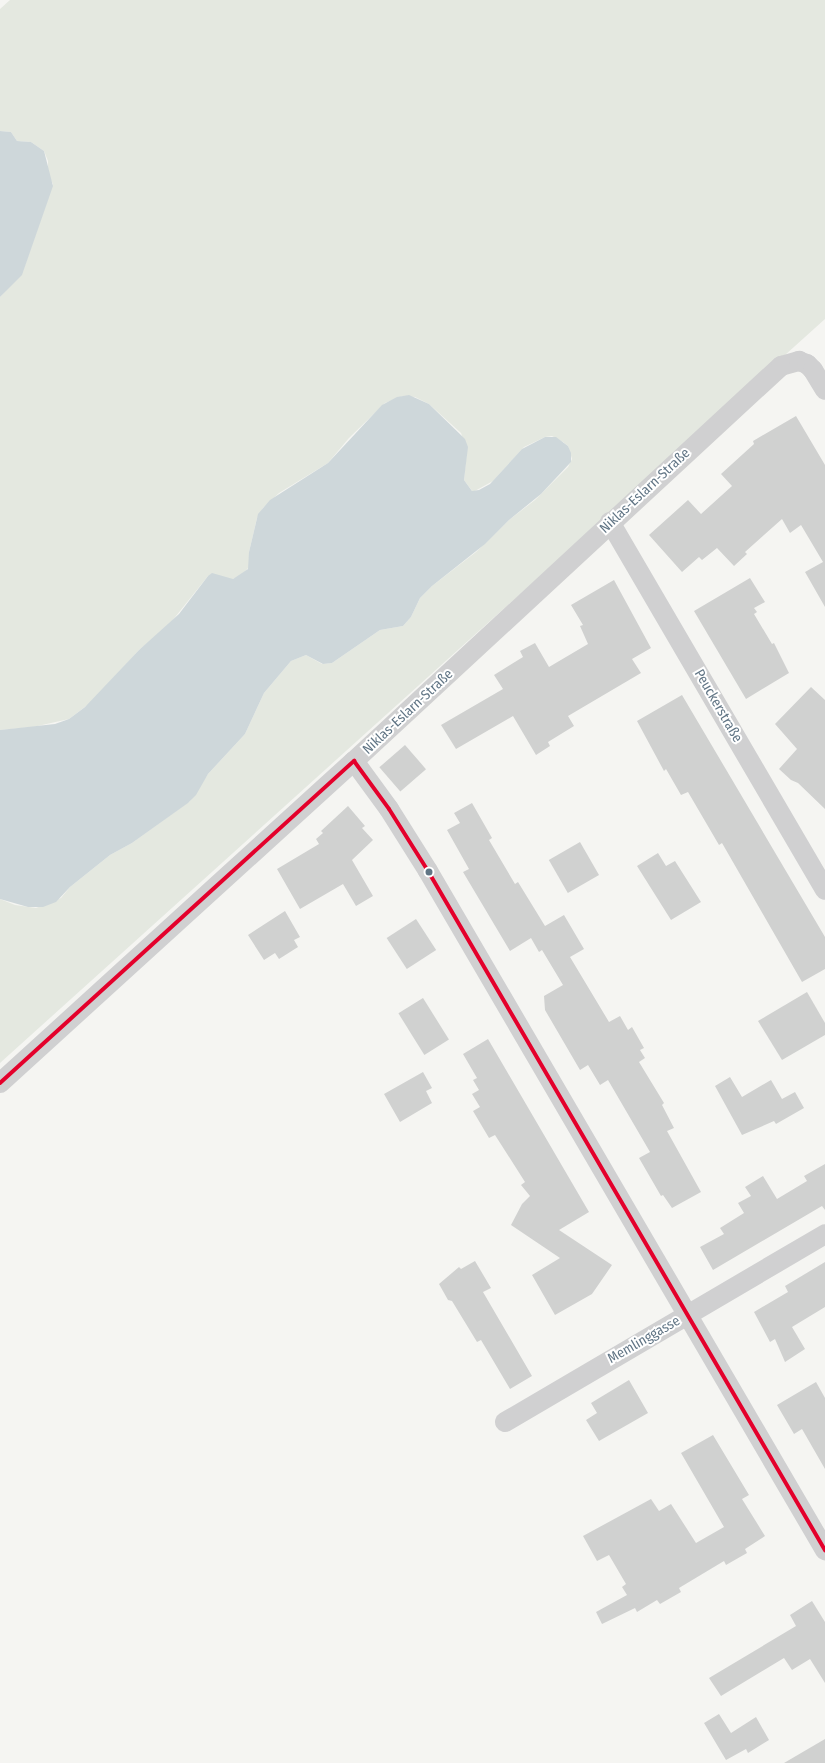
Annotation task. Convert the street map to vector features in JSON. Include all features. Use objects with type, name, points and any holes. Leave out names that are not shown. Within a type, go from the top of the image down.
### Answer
[{"type":"street","name":"Niklas-Eslarn-Straße","points":[[0,1083],[354,762],[610,522],[781,366],[799,361],[813,370],[825,390]]},
{"type":"street","name":"Peuckerstraße","points":[[610,522],[825,890]]},
{"type":"street","points":[[354,762],[389,809],[428,871],[825,1550]]},
{"type":"street","name":"Memlinggasse","points":[[505,1422],[825,1234]]},
{"type":"shaded area","points":[[10,0],[825,0],[825,319],[0,1063],[0,899],[15,905],[36,908],[61,898],[70,887],[110,855],[132,843],[190,801],[208,774],[245,734],[264,693],[291,661],[306,655],[322,664],[332,663],[380,630],[403,626],[411,617],[420,598],[432,586],[476,552],[509,520],[535,500],[568,467],[572,459],[568,446],[552,436],[545,437],[524,447],[493,481],[473,492],[464,480],[467,451],[461,433],[429,404],[415,397],[403,396],[385,403],[349,438],[328,463],[279,493],[263,508],[257,518],[249,552],[250,566],[241,576],[230,580],[208,576],[168,626],[139,650],[90,703],[69,719],[33,727],[0,730],[0,297],[23,271],[53,184],[48,174],[48,161],[44,151],[31,142],[17,141],[11,132],[0,131],[0,9]]},
{"type":"shaded area","points":[[0,131],[11,132],[17,141],[31,142],[44,151],[53,186],[22,275],[0,297]]},
{"type":"shaded area","points":[[409,395],[429,404],[465,439],[468,447],[464,480],[472,491],[479,490],[490,484],[522,449],[545,437],[556,437],[568,446],[571,453],[571,462],[541,494],[509,520],[485,544],[432,586],[420,598],[411,617],[403,626],[380,630],[332,663],[323,664],[306,655],[291,661],[264,693],[245,734],[208,774],[196,795],[188,803],[132,843],[110,855],[70,887],[56,902],[43,907],[28,907],[0,899],[0,730],[55,724],[69,719],[85,707],[139,650],[179,614],[208,576],[212,573],[233,579],[248,569],[249,552],[258,514],[270,500],[328,463],[382,405],[397,397]]},
{"type":"building","points":[[796,416],[825,465],[825,607],[805,572],[823,562],[801,525],[790,533],[782,519],[745,552],[747,554],[734,566],[717,548],[702,560],[699,557],[682,572],[649,535],[688,500],[701,514],[732,486],[721,474],[754,444],[753,441]]},
{"type":"building","points":[[750,578],[765,602],[754,608],[757,612],[754,614],[772,644],[774,643],[789,673],[746,699],[694,611]]},
{"type":"building","points":[[614,580],[651,648],[632,659],[641,673],[568,716],[574,726],[548,742],[550,746],[536,755],[513,716],[456,749],[441,725],[503,689],[494,675],[523,657],[520,651],[535,643],[549,667],[588,644],[580,626],[583,625],[571,605]]},
{"type":"building","points":[[811,687],[825,700],[825,809],[798,783],[791,780],[779,769],[797,749],[775,724]]},
{"type":"building","points":[[682,695],[825,937],[825,969],[802,982],[722,843],[719,845],[688,792],[681,795],[666,769],[664,771],[637,721]]},
{"type":"building","points":[[405,745],[426,769],[400,791],[379,767]]},
{"type":"building","points":[[472,803],[492,838],[489,840],[515,884],[518,882],[545,926],[564,915],[584,949],[570,957],[609,1022],[620,1016],[628,1030],[632,1027],[644,1048],[640,1050],[645,1058],[639,1062],[664,1103],[662,1105],[674,1128],[667,1131],[701,1192],[672,1208],[663,1195],[661,1196],[639,1158],[650,1152],[608,1080],[600,1085],[588,1065],[580,1070],[545,1010],[544,996],[563,985],[542,950],[539,952],[531,938],[510,951],[463,872],[469,869],[447,830],[460,823],[454,813]]},
{"type":"building","points":[[348,806],[365,826],[362,828],[373,840],[352,860],[373,896],[356,906],[343,884],[300,909],[277,869],[319,844],[316,839],[323,833],[321,831]]},
{"type":"building","points":[[580,842],[599,875],[568,893],[549,860]]},
{"type":"building","points":[[658,853],[666,866],[675,861],[701,902],[671,920],[637,866]]},
{"type":"building","points":[[285,911],[300,937],[294,940],[298,947],[279,959],[275,953],[264,960],[248,935]]},
{"type":"building","points":[[416,919],[436,950],[407,969],[387,938]]},
{"type":"building","points":[[807,992],[825,1023],[825,1035],[782,1060],[758,1021]]},
{"type":"building","points":[[423,998],[449,1040],[424,1055],[398,1013]]},
{"type":"building","points":[[488,1039],[589,1212],[559,1230],[612,1265],[592,1294],[555,1315],[532,1275],[560,1258],[511,1225],[522,1204],[530,1196],[521,1185],[525,1182],[495,1135],[489,1138],[473,1111],[480,1107],[472,1094],[479,1090],[473,1080],[477,1078],[463,1054]]},
{"type":"building","points":[[423,1072],[432,1088],[426,1091],[432,1103],[400,1122],[384,1094]]},
{"type":"building","points":[[730,1077],[742,1097],[771,1080],[782,1099],[795,1092],[804,1108],[776,1124],[774,1121],[742,1135],[715,1086]]},
{"type":"building","points":[[825,1164],[825,1210],[822,1206],[713,1270],[700,1247],[724,1234],[720,1228],[744,1213],[738,1203],[751,1196],[745,1187],[763,1176],[777,1199],[807,1181],[804,1176]]},
{"type":"building","points":[[475,1261],[491,1288],[483,1292],[532,1376],[510,1389],[481,1340],[477,1342],[452,1301],[448,1300],[439,1284],[459,1267],[461,1269]]},
{"type":"building","points":[[825,1262],[825,1307],[792,1327],[805,1349],[785,1362],[775,1339],[770,1342],[754,1312],[788,1292],[785,1286]]},
{"type":"building","points":[[629,1380],[648,1413],[599,1441],[586,1420],[597,1413],[591,1403]]},
{"type":"building","points":[[816,1382],[825,1398],[825,1469],[802,1429],[794,1434],[777,1405]]},
{"type":"building","points":[[713,1435],[749,1495],[742,1499],[765,1536],[745,1549],[747,1553],[726,1565],[724,1561],[679,1588],[681,1592],[660,1604],[657,1600],[637,1612],[635,1608],[602,1624],[596,1612],[627,1595],[622,1587],[626,1584],[609,1555],[597,1561],[583,1536],[651,1499],[659,1511],[671,1504],[696,1543],[724,1527],[681,1453]]},
{"type":"building","points":[[812,1601],[825,1622],[825,1683],[810,1659],[792,1670],[784,1658],[721,1696],[709,1678],[796,1626],[790,1615]]},
{"type":"building","points":[[719,1714],[731,1733],[756,1717],[769,1740],[748,1753],[746,1749],[726,1760],[704,1723]]},
{"type":"building","points":[[825,1739],[825,1763],[784,1763]]},
{"type":"transit line","points":[[354,761],[389,809],[428,871],[825,1550]]},
{"type":"transit line","points":[[0,1083],[354,761]]}]
